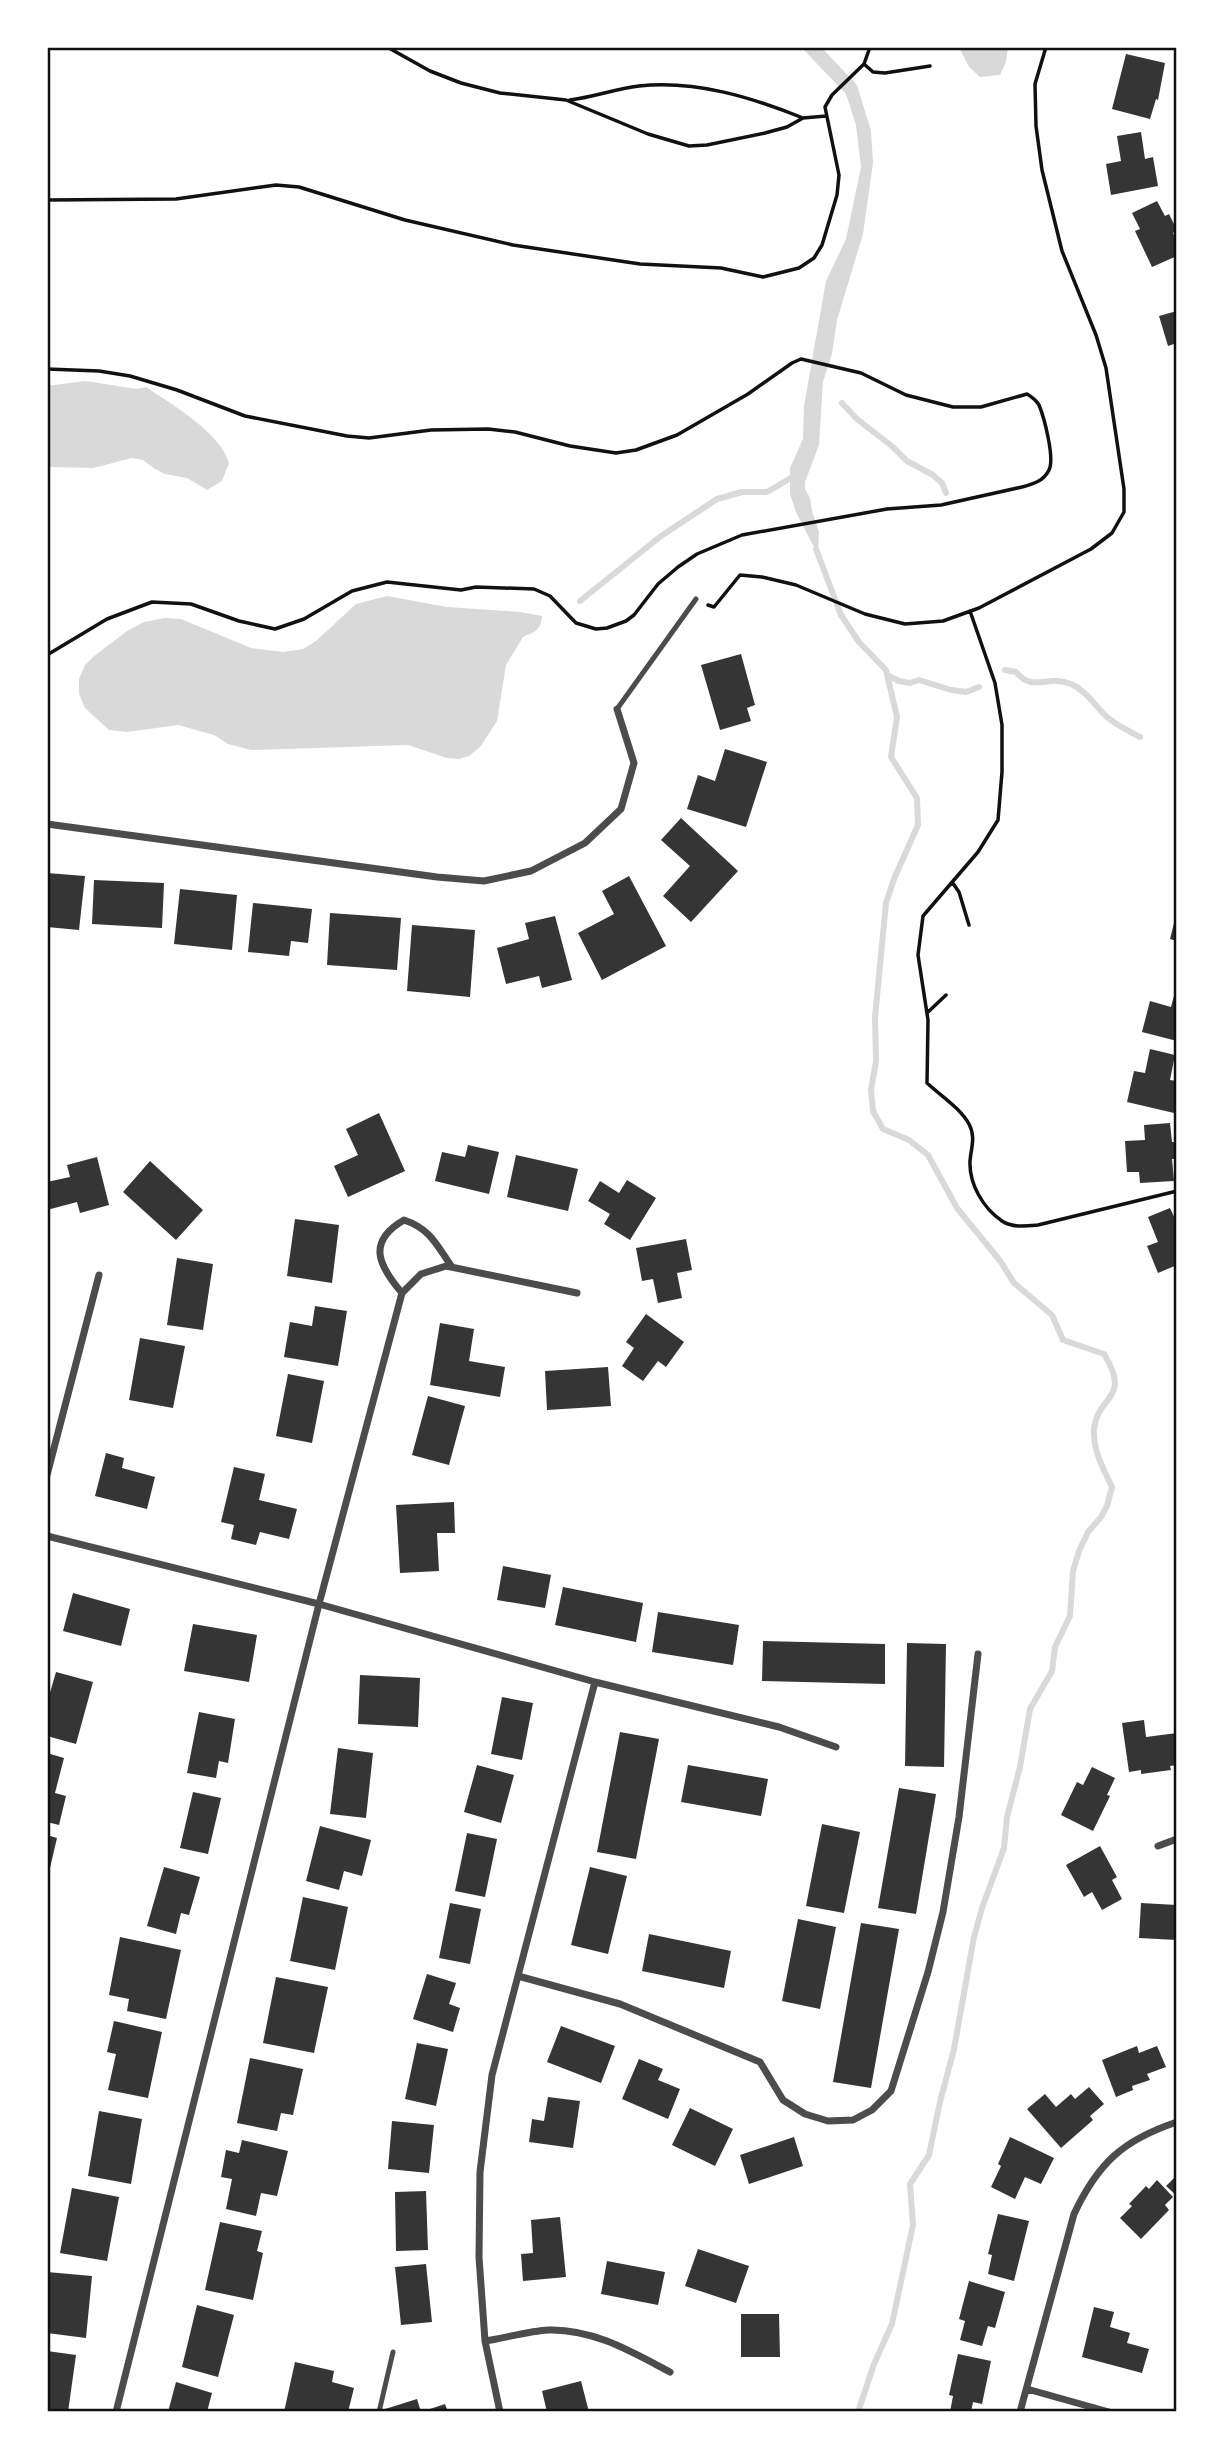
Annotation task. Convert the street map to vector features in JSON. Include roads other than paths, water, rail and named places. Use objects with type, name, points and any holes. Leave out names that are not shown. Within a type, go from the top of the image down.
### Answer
[{"type":"street","points":[[47,824],[437,877],[484,881],[531,871],[585,843],[621,809],[634,763],[617,709]]},
{"type":"street","points":[[402,1293],[382,1265],[381,1242],[389,1229],[404,1220],[419,1225],[431,1235],[452,1267]]},
{"type":"street","points":[[116,2412],[319,1604],[402,1293],[421,1274],[446,1266],[577,1293]]},
{"type":"street","points":[[47,1475],[99,1275]]},
{"type":"street","points":[[47,1536],[319,1604],[595,1682],[779,1727],[836,1747]]},
{"type":"street","points":[[518,1976],[620,2004],[760,2062],[783,2100],[805,2114],[828,2121],[853,2120],[872,2110],[891,2091],[928,1972],[943,1912],[959,1817],[978,1654]]},
{"type":"street","points":[[500,2412],[485,2341],[479,2257],[480,2172],[492,2075],[595,1682]]},
{"type":"street","points":[[1158,1846],[1177,1839]]},
{"type":"street","points":[[1020,2412],[1074,2214],[1088,2185],[1109,2160],[1132,2141],[1177,2122]]},
{"type":"street","points":[[485,2341],[549,2330],[585,2334],[622,2346],[670,2372]]},
{"type":"street","points":[[1027,2389],[1109,2412]]},
{"type":"lane","points":[[617,709],[696,599]]},
{"type":"lane","points":[[379,2412],[393,2352]]},
{"type":"waterway","points":[[842,403],[907,461],[933,475],[942,483],[946,493]]},
{"type":"waterway","points":[[580,601],[661,536],[717,499],[742,492],[767,492],[796,475]]},
{"type":"waterway","points":[[816,549],[841,615],[859,642],[886,670],[897,717],[891,757],[917,798],[918,825],[886,903],[875,1017],[876,1061],[871,1090],[873,1111],[883,1129],[909,1140],[928,1155],[957,1208],[1001,1262],[1014,1283],[1052,1315],[1063,1340],[1104,1354],[1115,1380],[1114,1389],[1101,1409],[1094,1429],[1097,1452],[1112,1487],[1107,1506],[1088,1532],[1079,1551],[1073,1571],[1070,1616],[1055,1647],[1052,1671],[1030,1709],[1020,1767],[1007,1817],[1004,1848],[974,1937],[954,2049],[929,2155],[910,2184],[913,2225],[892,2324],[874,2364],[858,2412]]},
{"type":"waterway","points":[[1005,670],[1016,672],[1028,681],[1062,681],[1071,684],[1111,720],[1140,737]]},
{"type":"waterway","points":[[887,675],[899,681],[910,683],[919,680],[966,692],[979,687]]}]
